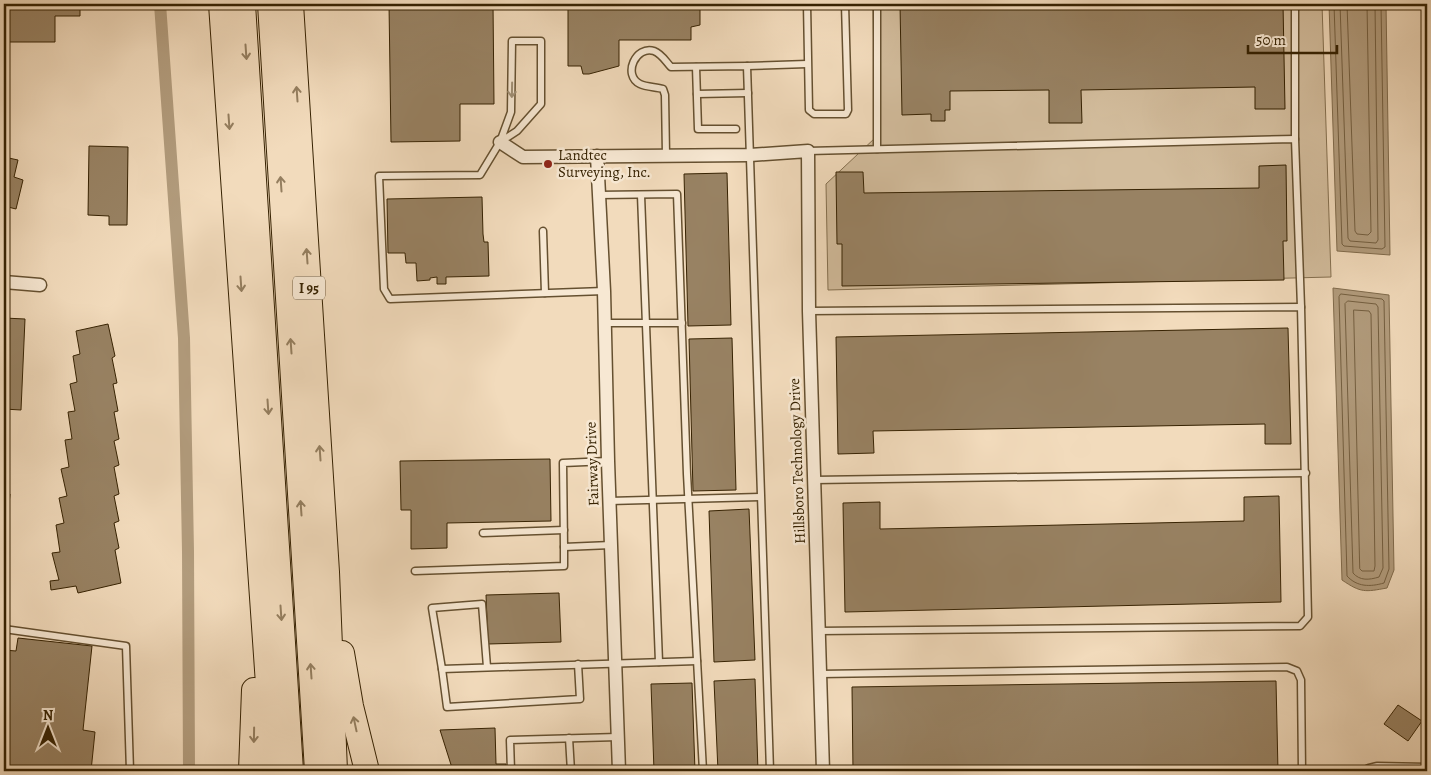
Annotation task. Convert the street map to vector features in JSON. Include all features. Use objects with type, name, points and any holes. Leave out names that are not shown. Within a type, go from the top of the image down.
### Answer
[{"type":"highway","points":[[221,4],[274,771]]},
{"type":"highway","points":[[243,4],[291,771]]},
{"type":"highway","points":[[270,4],[317,771]]},
{"type":"highway","name":"I 95","points":[[291,4],[327,572],[335,771]]},
{"type":"highway","points":[[252,771],[254,693],[245,542],[253,459]]},
{"type":"highway","points":[[327,572],[351,706],[367,771]]},
{"type":"street","points":[[500,142],[523,157],[750,155],[808,150]]},
{"type":"street","name":"Hillsboro Technology Drive","points":[[808,150],[809,311],[823,771]]},
{"type":"street","name":"Fairway Drive","points":[[597,156],[604,292],[609,501],[619,771]]},
{"type":"street","points":[[4,282],[40,285]]},
{"type":"street","points":[[1369,771],[1377,769],[1427,770]]},
{"type":"lane","points":[[807,4],[809,110],[814,114],[846,114],[848,110],[846,4]]},
{"type":"lane","points":[[878,4],[878,149]]},
{"type":"lane","points":[[818,631],[1300,626],[1308,617],[1306,473],[1295,139],[1295,4]]},
{"type":"lane","points":[[500,142],[517,131],[541,104],[541,41],[512,41],[511,112],[500,142],[480,175],[379,176],[384,289],[390,299],[604,292]]},
{"type":"lane","points":[[666,156],[665,95],[663,90],[640,84],[634,80],[631,72],[637,55],[653,51],[661,56],[671,67],[807,64]]},
{"type":"lane","points":[[747,66],[770,771]]},
{"type":"lane","points":[[696,67],[698,129],[736,129]]},
{"type":"lane","points":[[697,94],[748,93]]},
{"type":"lane","points":[[808,150],[1295,139]]},
{"type":"lane","points":[[598,195],[676,194],[688,499],[703,771]]},
{"type":"lane","points":[[642,195],[658,662]]},
{"type":"lane","points":[[543,231],[545,294]]},
{"type":"lane","points":[[809,311],[1301,307]]},
{"type":"lane","points":[[605,323],[682,323]]},
{"type":"lane","points":[[415,571],[564,566],[562,463],[608,461]]},
{"type":"lane","points":[[814,480],[1306,473]]},
{"type":"lane","points":[[609,501],[760,498]]},
{"type":"lane","points":[[483,533],[564,530]]},
{"type":"lane","points":[[564,547],[611,544]]},
{"type":"lane","points":[[487,668],[482,604],[432,608],[447,707],[580,699],[578,664]]},
{"type":"lane","points":[[4,629],[126,646],[130,771]]},
{"type":"lane","points":[[442,669],[615,662],[697,661]]},
{"type":"lane","points":[[820,674],[1287,667],[1297,671],[1301,680],[1302,771]]},
{"type":"lane","points":[[511,771],[510,740],[618,737]]},
{"type":"lane","points":[[569,738],[570,771]]},
{"type":"shaded area","points":[[873,4],[1322,4],[1331,277],[828,290],[826,184],[875,138]]},
{"type":"water","points":[[1329,4],[1386,4],[1390,255],[1337,251]]},
{"type":"water","points":[[1333,288],[1389,295],[1394,570],[1387,588],[1363,590],[1342,580]]},
{"type":"building","points":[[4,4],[80,4],[80,16],[55,16],[55,42],[4,42]]},
{"type":"building","points":[[389,4],[493,4],[494,104],[460,104],[460,141],[391,142]]},
{"type":"building","points":[[543,4],[700,4],[700,25],[691,27],[691,40],[619,40],[619,66],[583,74],[581,66],[568,66],[568,9],[543,9]]},
{"type":"building","points":[[900,4],[1283,4],[1285,109],[1255,109],[1255,87],[1081,90],[1082,123],[1049,123],[1049,90],[950,91],[950,110],[945,110],[945,121],[931,121],[931,114],[902,115]]},
{"type":"building","points":[[89,146],[128,147],[127,225],[109,225],[109,216],[88,215]]},
{"type":"building","points":[[4,157],[18,160],[14,177],[23,180],[16,209],[4,206]]},
{"type":"building","points":[[1286,165],[1287,241],[1283,241],[1284,280],[842,286],[842,244],[837,244],[836,172],[863,172],[864,193],[1259,188],[1259,166]]},
{"type":"building","points":[[727,173],[731,325],[688,326],[684,174]]},
{"type":"building","points":[[482,197],[483,234],[484,242],[488,242],[489,276],[446,277],[446,284],[437,284],[437,277],[430,278],[430,280],[417,281],[416,263],[406,263],[405,253],[388,253],[387,199]]},
{"type":"building","points":[[4,318],[25,319],[21,410],[4,409]]},
{"type":"building","points":[[108,324],[115,356],[112,358],[117,383],[113,384],[118,411],[114,412],[119,439],[114,441],[119,465],[114,467],[119,494],[114,496],[119,521],[114,523],[119,548],[115,550],[121,583],[78,593],[76,586],[51,590],[50,581],[59,580],[52,553],[60,552],[56,525],[64,523],[59,498],[67,496],[61,469],[69,467],[65,440],[72,439],[68,412],[75,411],[70,384],[77,382],[73,356],[80,354],[76,331]]},
{"type":"building","points":[[1288,328],[1291,444],[1265,444],[1265,424],[873,431],[874,453],[838,454],[836,337]]},
{"type":"building","points":[[732,338],[736,490],[693,491],[689,339]]},
{"type":"building","points":[[550,459],[551,521],[447,523],[447,548],[411,549],[411,510],[401,510],[400,461]]},
{"type":"building","points":[[4,493],[10,494],[4,557]]},
{"type":"building","points":[[1279,496],[1281,602],[845,612],[843,503],[880,502],[880,529],[1244,521],[1244,497]]},
{"type":"building","points":[[749,509],[755,660],[714,662],[709,511]]},
{"type":"building","points":[[559,593],[561,642],[488,644],[486,595]]},
{"type":"building","points":[[18,638],[92,646],[83,730],[95,732],[91,771],[64,769],[64,771],[4,771],[4,650],[16,651]]},
{"type":"building","points":[[755,679],[758,771],[718,771],[714,681]]},
{"type":"building","points":[[1276,681],[1278,771],[853,771],[852,687]]},
{"type":"building","points":[[692,683],[695,771],[654,771],[651,684]]},
{"type":"building","points":[[1398,705],[1422,721],[1408,741],[1384,724]]},
{"type":"building","points":[[495,728],[496,764],[506,764],[506,771],[453,771],[440,730]]},
{"type":"waterway","points":[[160,4],[184,338],[188,551],[189,771]]},
{"type":"place","name":"Landtec Surveying, Inc.","points":[[548,164]]}]
